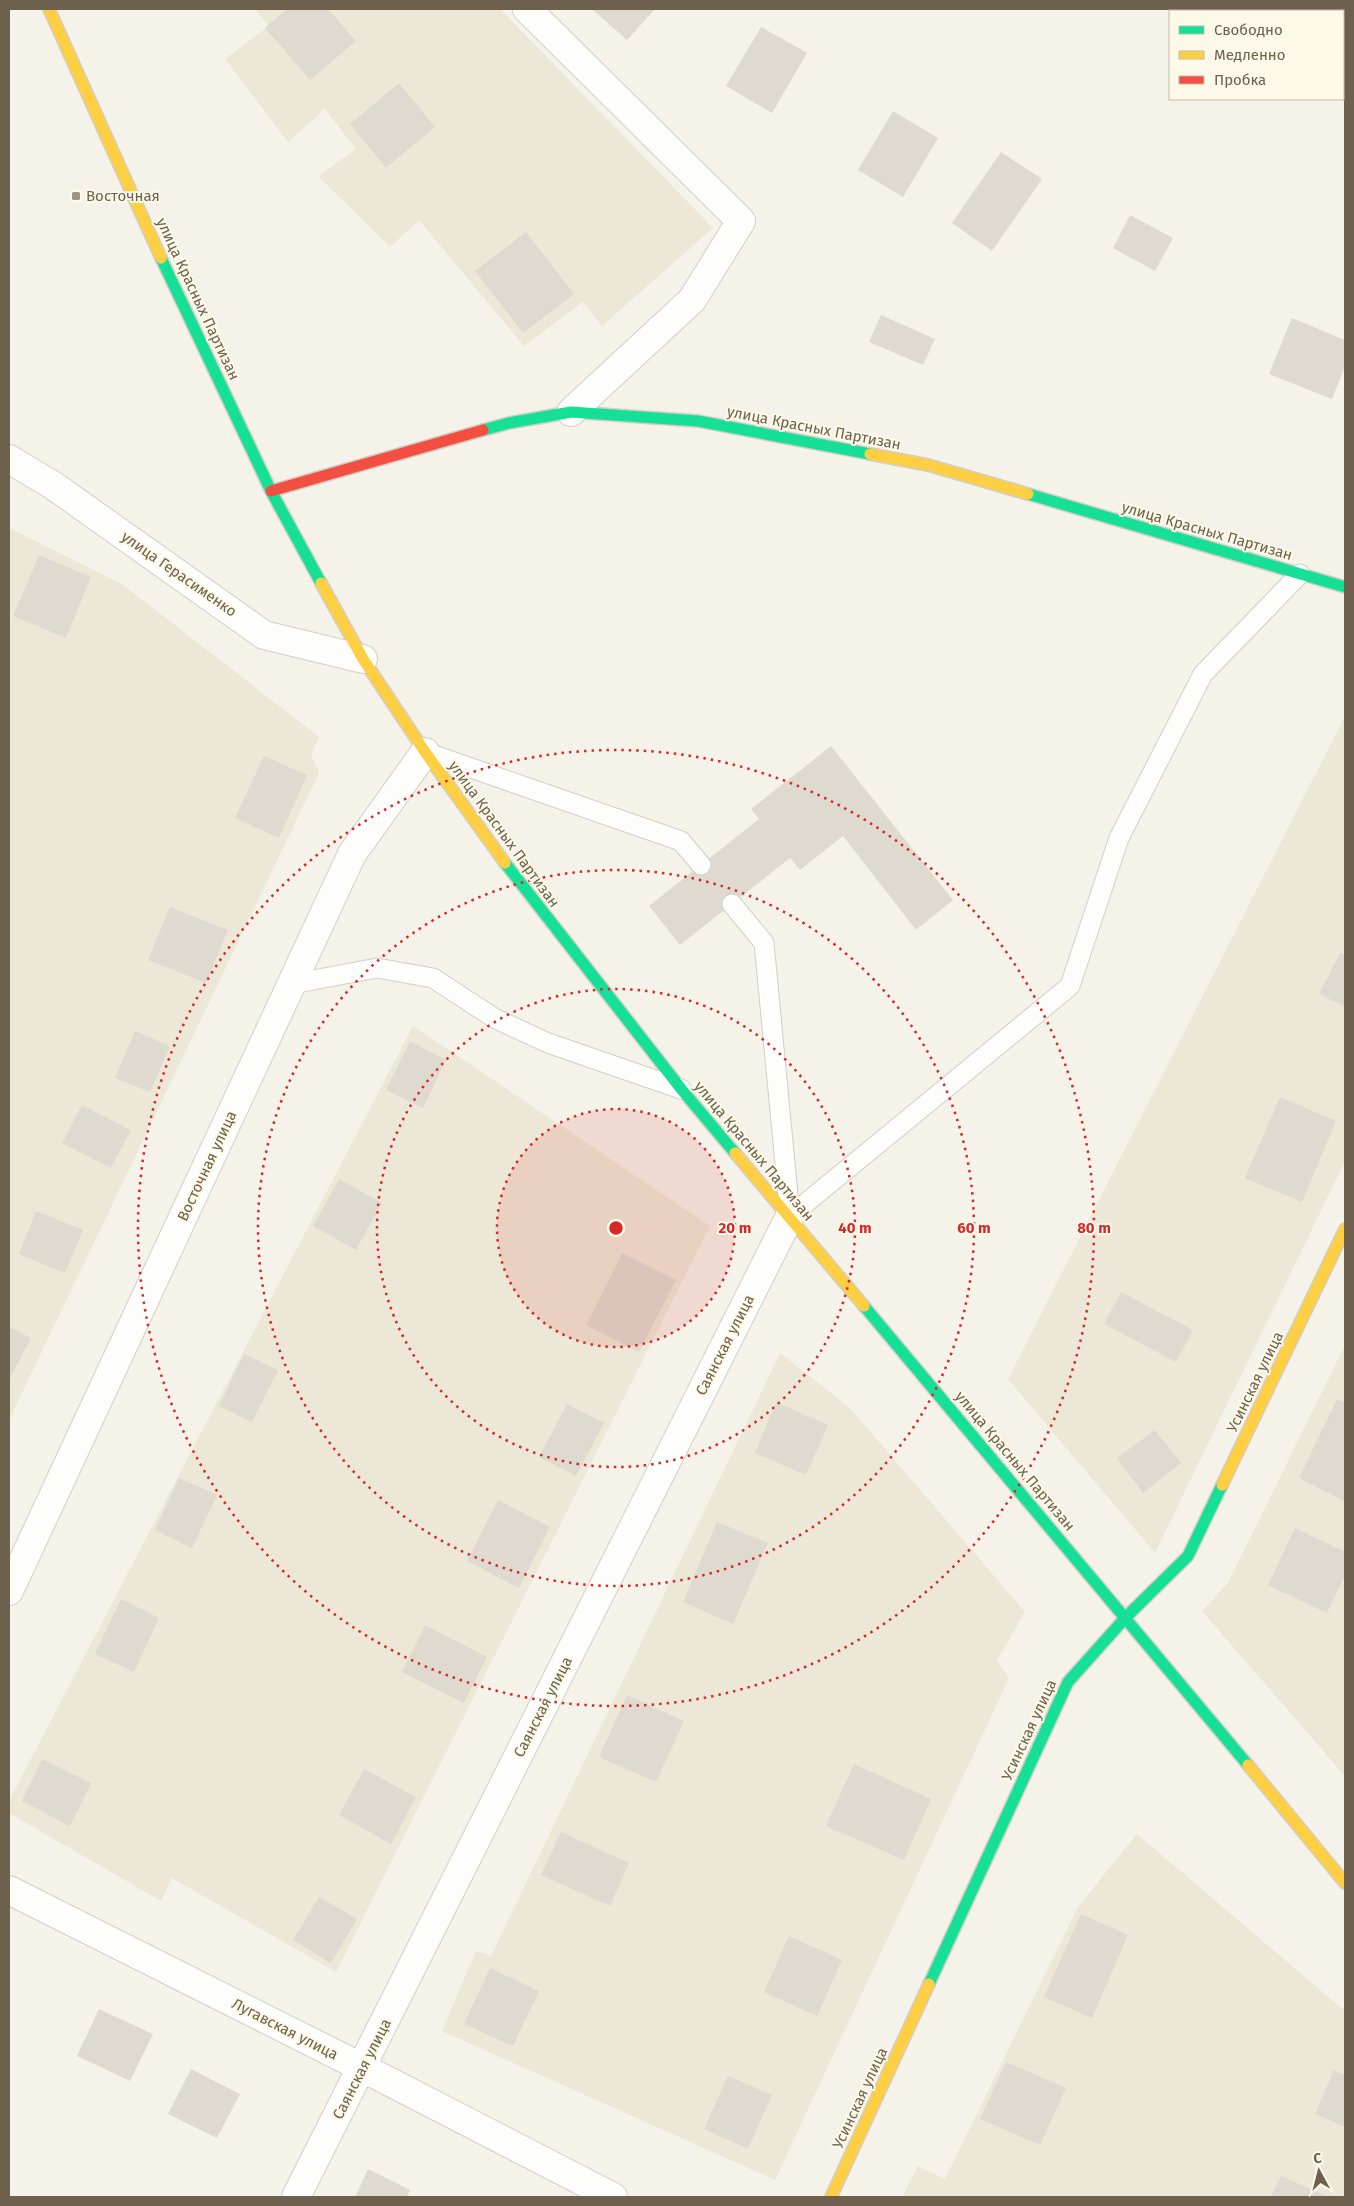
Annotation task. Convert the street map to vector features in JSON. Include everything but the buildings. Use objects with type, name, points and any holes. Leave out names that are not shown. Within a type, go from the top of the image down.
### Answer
[{"type":"main road","name":"улица Красных Партизан","points":[[50,9],[167,270],[271,491],[363,659],[425,752],[519,882],[682,1090],[1126,1617],[1345,1883]]},
{"type":"main road","name":"улица Красных Партизан","points":[[271,491],[509,423],[571,412],[698,421],[928,465],[1345,587]]},
{"type":"main road","name":"Усинская улица","points":[[831,2197],[1068,1682],[1126,1617],[1188,1556],[1345,1229]]},
{"type":"street","points":[[527,9],[741,221],[692,300],[571,412]]},
{"type":"street","name":"улица Герасименко","points":[[9,459],[54,486],[264,635],[363,659]]},
{"type":"street","name":"Восточная улица","points":[[9,1591],[352,854],[425,752]]},
{"type":"street","name":"Саянская улица","points":[[296,2197],[363,2068],[790,1216]]},
{"type":"street","name":"Лугавская улица","points":[[9,1890],[614,2197]]},
{"type":"lane","points":[[790,1216],[1070,986],[1120,838],[1203,674],[1300,574]]},
{"type":"lane","points":[[425,752],[681,841],[701,865]]},
{"type":"lane","points":[[732,904],[764,943],[790,1216]]},
{"type":"lane","points":[[292,984],[377,968],[433,978],[494,1018],[548,1043],[682,1090]]},
{"type":"shaded area","points":[[254,9],[500,9],[713,228],[602,326],[583,302],[524,346],[419,220],[390,247],[318,176],[356,149],[325,109],[288,142],[225,59],[269,26]]},
{"type":"shaded area","points":[[9,528],[122,584],[319,737],[311,755],[319,773],[9,1420]]},
{"type":"shaded area","points":[[1345,716],[1345,1161],[1155,1553],[1008,1379]]},
{"type":"shaded area","points":[[413,1026],[710,1226],[336,1972],[172,1878],[161,1901],[9,1813],[9,1801]]},
{"type":"shaded area","points":[[1345,1345],[1345,1776],[1202,1611],[1228,1583]]},
{"type":"shaded area","points":[[780,1353],[850,1408],[1025,1612],[997,1661],[1009,1678],[775,2180],[442,2031],[476,1951],[491,1956]]},
{"type":"shaded area","points":[[1137,1834],[1345,2011],[1345,2197],[902,2197],[918,2166],[945,2179],[1078,1907]]},
{"type":"traffic: fast","points":[[161,258],[271,491],[321,583]]},
{"type":"traffic: fast","points":[[483,430],[509,423],[571,412],[698,421],[870,454]]},
{"type":"traffic: fast","points":[[1028,494],[1345,587]]},
{"type":"traffic: fast","points":[[505,863],[682,1090],[735,1153]]},
{"type":"traffic: fast","points":[[864,1306],[1248,1765]]},
{"type":"traffic: fast","points":[[929,1984],[1068,1682],[1126,1617],[1188,1556],[1222,1485]]},
{"type":"traffic: slow","points":[[49,9],[161,258]]},
{"type":"traffic: slow","points":[[870,454],[928,465],[1028,494]]},
{"type":"traffic: slow","points":[[321,583],[363,659],[425,752],[505,863]]},
{"type":"traffic: slow","points":[[735,1153],[864,1306]]},
{"type":"traffic: slow","points":[[1222,1485],[1345,1229]]},
{"type":"traffic: slow","points":[[1248,1765],[1345,1883]]},
{"type":"traffic: slow","points":[[831,2197],[929,1984]]},
{"type":"traffic: jam","points":[[271,491],[483,430]]},
{"type":"place","name":"Восточная","points":[[76,196]]}]
